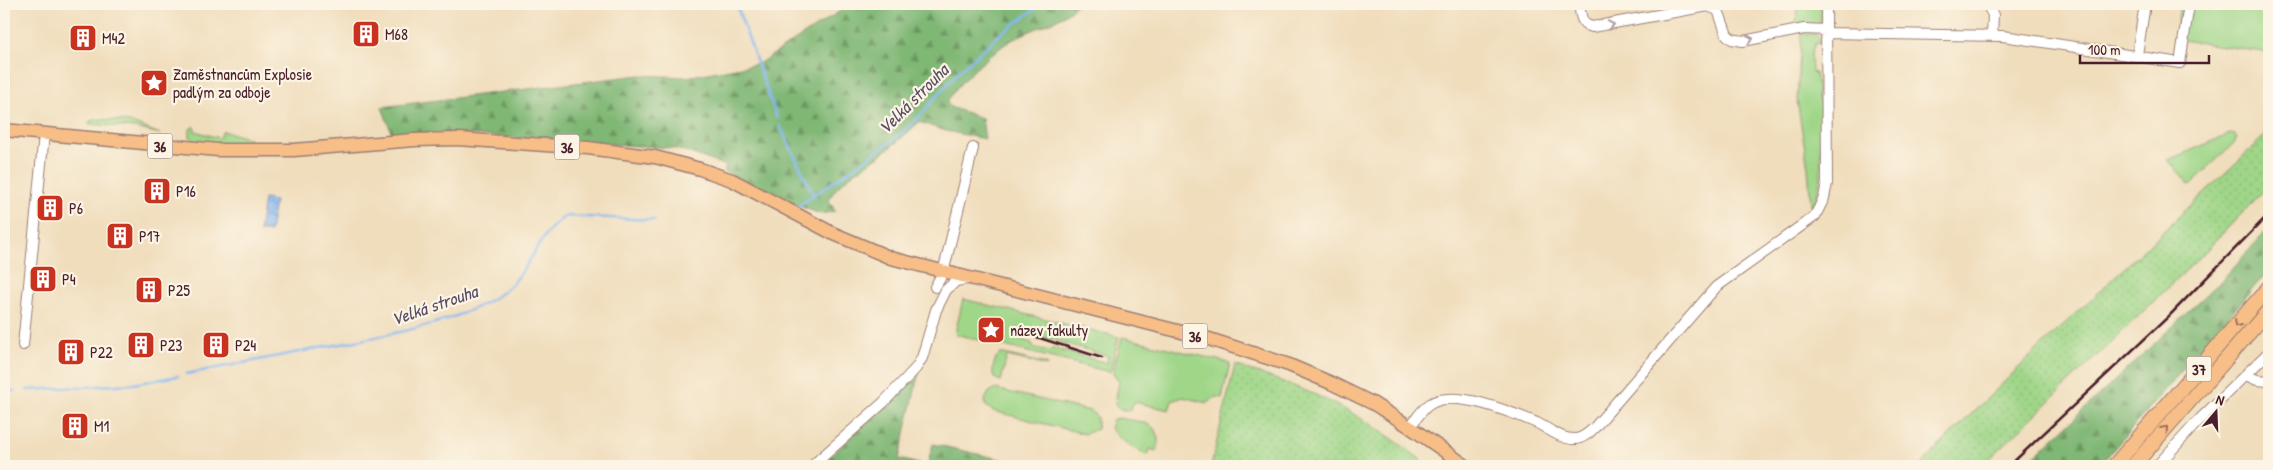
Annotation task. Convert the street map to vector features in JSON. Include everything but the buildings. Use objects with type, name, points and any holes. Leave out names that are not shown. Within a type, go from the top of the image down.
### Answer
[{"type":"highway","name":"37","points":[[2114,466],[2269,287]]},
{"type":"highway","name":"37","points":[[2134,466],[2269,310]]},
{"type":"main road","name":"36","points":[[4,130],[218,150],[294,150],[436,139],[605,150],[655,157],[700,169],[749,188],[806,220],[864,247],[922,268],[1249,351],[1344,389],[1410,427],[1464,466]]},
{"type":"street","points":[[1578,4],[1584,24],[1592,28],[1708,6],[1718,10],[1727,35],[1737,41],[1800,30],[1992,36],[2137,55],[2180,63],[2189,4]]},
{"type":"street","points":[[1410,427],[1430,404],[1440,399],[1453,398],[1508,412],[1564,437],[1579,438],[1591,431],[1716,287],[1810,221],[1819,210],[1827,183],[1826,4]]},
{"type":"street","points":[[1987,4],[1993,15],[1992,36]]},
{"type":"street","points":[[2137,55],[2145,4]]},
{"type":"street","points":[[23,346],[44,134]]},
{"type":"street","points":[[934,315],[936,287],[943,273],[973,148]]},
{"type":"street","points":[[922,268],[932,277],[936,287]]},
{"type":"street","points":[[943,273],[946,290]]},
{"type":"street","points":[[812,466],[883,403],[916,368],[922,358],[934,315],[946,290],[956,281],[967,279]]},
{"type":"street","points":[[2158,464],[2200,419],[2269,352]]},
{"type":"street","points":[[2246,375],[2257,380],[2269,381]]},
{"type":"street","points":[[2158,464],[2171,466]]},
{"type":"green space","points":[[851,4],[1077,4],[1063,16],[1018,36],[1003,46],[975,69],[951,96],[947,103],[950,107],[982,118],[985,139],[946,131],[919,122],[889,148],[844,181],[829,200],[835,211],[821,214],[787,202],[724,171],[726,166],[685,151],[670,148],[439,133],[392,134],[382,107],[640,75],[686,77],[752,65],[760,63]]},
{"type":"green space","points":[[1797,4],[1821,4],[1821,21],[1817,26],[1796,27]]},
{"type":"green space","points":[[2180,4],[2269,4],[2269,53],[2176,39]]},
{"type":"green space","points":[[1801,34],[1817,34],[1820,40],[1819,44],[1815,43],[1811,55],[1812,72],[1815,73],[1818,98],[1821,105],[1821,178],[1815,203],[1811,205],[1808,168],[1797,100]]},
{"type":"green space","points":[[100,119],[130,122],[160,134],[135,128],[89,124],[90,121]]},
{"type":"green space","points":[[194,126],[195,131],[219,138],[223,131],[248,138],[249,142],[247,145],[196,143],[190,137],[190,129]]},
{"type":"green space","points":[[2269,132],[2269,185],[2200,257],[1982,466],[1920,466],[2043,344]]},
{"type":"green space","points":[[2230,134],[2235,135],[2237,138],[2234,143],[2190,185],[2168,160]]},
{"type":"green space","points":[[2269,228],[2269,270],[2099,466],[2024,466],[2222,280]]},
{"type":"green space","points":[[963,299],[1119,337],[1110,372],[955,334]],"holes":[[[1023,331],[1108,356],[1107,363],[1053,348],[1050,351],[1032,347],[1032,343],[1020,339]]]},
{"type":"green space","points":[[1122,337],[1230,363],[1222,398],[1216,397],[1207,403],[1183,397],[1172,401],[1169,410],[1134,402],[1129,411],[1117,408],[1115,403],[1119,382],[1113,373]]},
{"type":"green space","points":[[1000,354],[1047,364],[1047,366],[1007,356],[1001,381],[994,378],[993,372],[995,362]]},
{"type":"green space","points":[[1235,365],[1292,385],[1333,403],[1379,429],[1429,466],[1211,466]]},
{"type":"green space","points":[[919,373],[899,459],[927,466],[820,466]]},
{"type":"green space","points":[[995,389],[1090,411],[1097,417],[1097,429],[1085,434],[993,411],[986,406],[985,400],[989,392]]},
{"type":"green space","points":[[1119,418],[1143,422],[1154,428],[1157,433],[1157,451],[1149,449],[1148,455],[1144,454],[1117,435],[1110,428],[1113,419]]},
{"type":"green space","points":[[933,444],[1031,466],[927,466]]},
{"type":"water","points":[[264,199],[275,201],[270,232],[259,231]]},
{"type":"waterway","points":[[736,4],[777,118]]},
{"type":"waterway","name":"Velká strouha","points":[[797,207],[896,138],[917,119],[959,71],[1003,32],[1042,4]]},
{"type":"waterway","points":[[780,126],[814,196]]},
{"type":"waterway","name":"Velká strouha","points":[[186,374],[400,332],[446,320],[467,312],[487,302],[513,283],[548,232],[566,216],[655,220]]},
{"type":"waterway","name":"Velká strouha","points":[[27,390],[133,384],[178,376]]},
{"type":"waterway","name":"Velká strouha","points":[[4,391],[14,391]]},
{"type":"railway","points":[[2009,466],[2169,316],[2269,214]]},
{"type":"railway","points":[[1024,333],[1102,358]]},
{"type":"place","name":"M68","points":[[366,34]]},
{"type":"place","name":"M42","points":[[83,38]]},
{"type":"place","name":"Zaměstnancům Explosie padlým za odboje","points":[[154,83]]},
{"type":"place","name":"P16","points":[[157,191]]},
{"type":"place","name":"P6","points":[[50,208]]},
{"type":"place","name":"P17","points":[[120,236]]},
{"type":"place","name":"P4","points":[[43,279]]},
{"type":"place","name":"P25","points":[[149,290]]},
{"type":"place","name":"název fakulty","points":[[991,330]]},
{"type":"place","name":"P23","points":[[141,345]]},
{"type":"place","name":"P24","points":[[216,345]]},
{"type":"place","name":"P22","points":[[71,352]]},
{"type":"place","name":"M1","points":[[75,426]]}]
